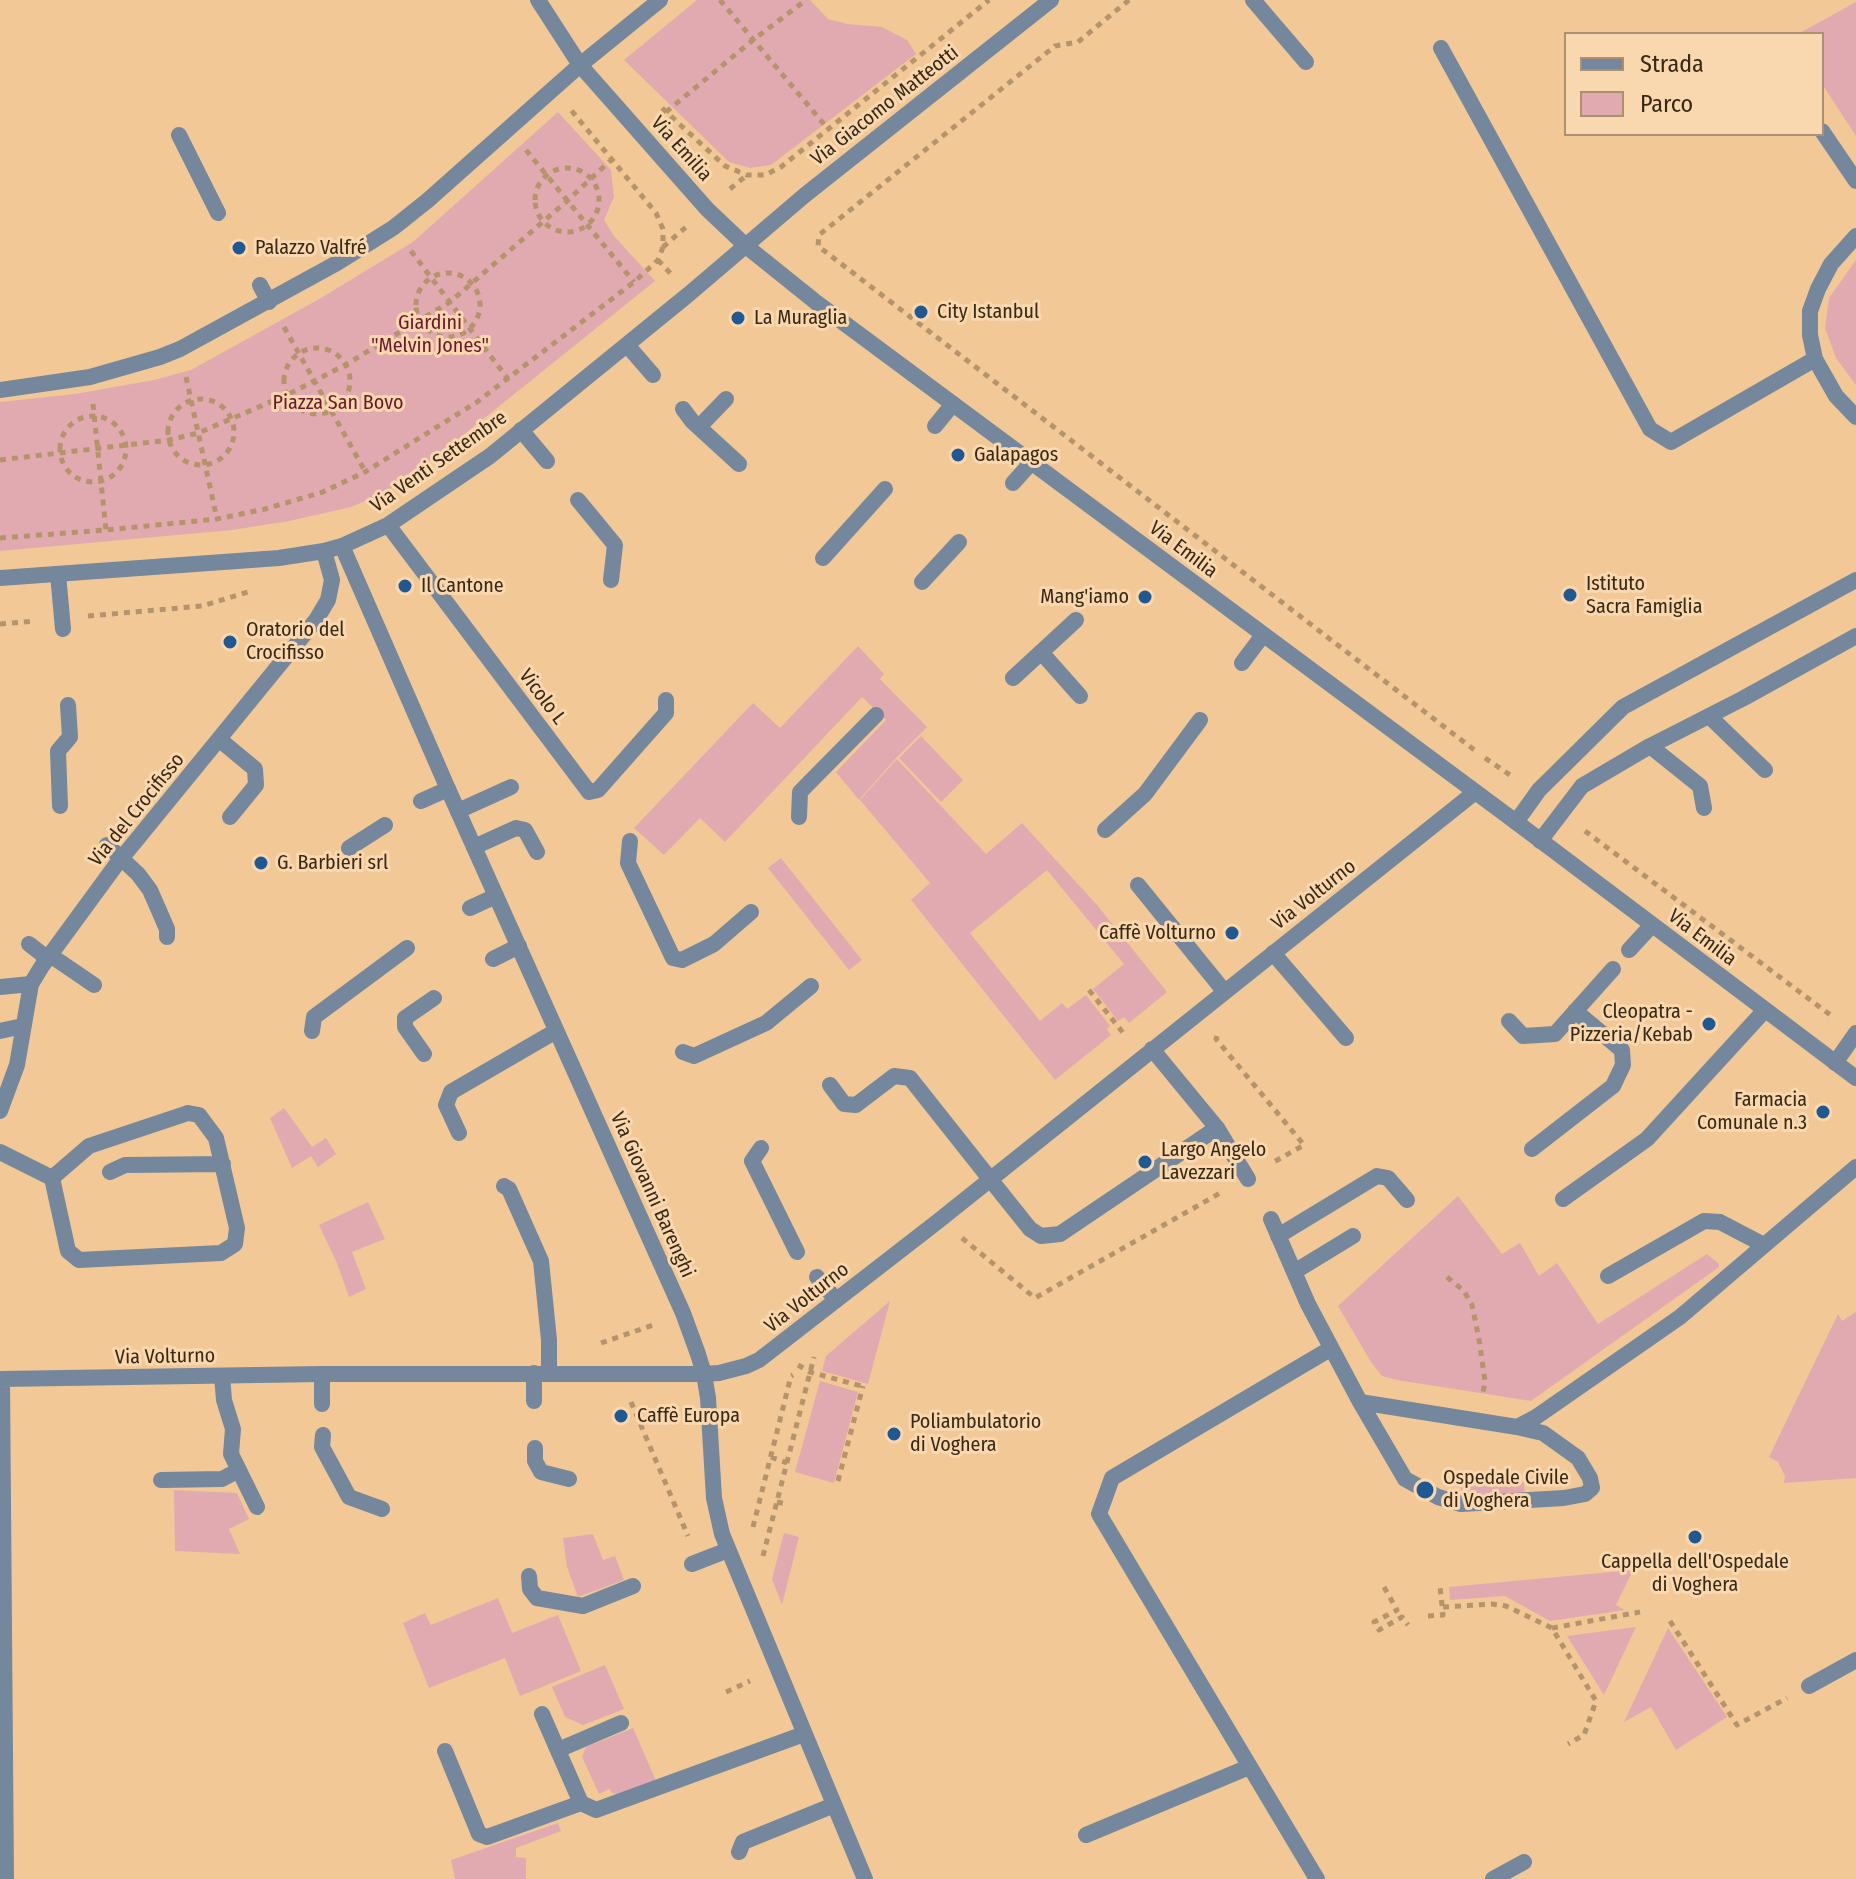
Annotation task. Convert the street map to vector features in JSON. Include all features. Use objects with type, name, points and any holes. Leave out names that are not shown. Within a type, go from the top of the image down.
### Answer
[{"type":"street","name":"Via Emilia","points":[[538,0],[580,65],[707,209],[746,246],[817,303],[1856,1078]]},
{"type":"street","points":[[0,390],[90,377],[160,357],[269,302],[337,263],[393,228],[427,201],[580,65],[660,0]]},
{"type":"street","name":"Via Giacomo Matteotti","points":[[746,246],[805,195],[1051,0]]},
{"type":"street","points":[[1253,0],[1306,62]]},
{"type":"street","points":[[1441,48],[1650,429],[1671,442],[1815,359]]},
{"type":"street","points":[[1824,134],[1856,181]]},
{"type":"street","points":[[179,135],[218,213]]},
{"type":"street","points":[[1856,236],[1831,264],[1810,311],[1810,335],[1815,359],[1836,396],[1856,417]]},
{"type":"street","name":"Via Venti Settembre","points":[[0,578],[279,558],[342,546],[388,525],[454,482],[746,246]]},
{"type":"street","points":[[260,285],[269,302]]},
{"type":"street","points":[[627,345],[653,375]]},
{"type":"street","points":[[699,427],[726,399]]},
{"type":"street","points":[[935,426],[953,404]]},
{"type":"street","points":[[683,409],[739,464]]},
{"type":"street","points":[[521,430],[547,461]]},
{"type":"street","points":[[1013,483],[1031,463]]},
{"type":"street","points":[[823,558],[885,489]]},
{"type":"street","points":[[578,500],[615,545],[611,580]]},
{"type":"street","name":"Vicolo L","points":[[388,525],[589,792],[598,790],[666,713],[666,700]]},
{"type":"street","points":[[922,582],[959,542]]},
{"type":"street","name":"Via Giovanni Barenghi","points":[[342,546],[683,1313],[704,1374],[714,1498],[722,1534],[865,1879]]},
{"type":"street","name":"Via del Crocifisso","points":[[0,1111],[17,1065],[31,984],[122,858],[316,620],[328,600],[332,580],[324,551]]},
{"type":"street","points":[[58,574],[62,624]]},
{"type":"street","points":[[1516,822],[1536,794],[1623,707],[1856,580]]},
{"type":"street","points":[[1013,678],[1076,620]]},
{"type":"street","points":[[1242,663],[1263,635]]},
{"type":"street","points":[[1540,841],[1582,786],[1650,746],[1856,636]]},
{"type":"street","points":[[1041,652],[1080,696]]},
{"type":"street","points":[[60,806],[58,751],[70,737],[68,705]]},
{"type":"street","points":[[799,817],[800,792],[876,715]]},
{"type":"street","points":[[1709,716],[1765,770]]},
{"type":"street","points":[[1105,830],[1145,794],[1200,720]]},
{"type":"street","points":[[220,740],[255,769],[256,785],[230,817]]},
{"type":"street","points":[[1650,746],[1700,786],[1704,808]]},
{"type":"street","points":[[458,811],[511,787]]},
{"type":"street","points":[[421,801],[448,789]]},
{"type":"street","name":"Via Volturno","points":[[1,1379],[322,1374],[704,1374],[736,1370],[759,1360],[836,1300],[1474,793]]},
{"type":"street","points":[[349,848],[385,825]]},
{"type":"street","points":[[474,847],[516,828],[525,830],[537,852]]},
{"type":"street","points":[[630,841],[628,863],[673,958],[682,960],[714,944],[751,912]]},
{"type":"street","points":[[107,845],[150,890],[167,929],[167,937]]},
{"type":"street","points":[[1138,885],[1224,991]]},
{"type":"street","points":[[470,908],[496,896]]},
{"type":"street","points":[[1629,950],[1652,925]]},
{"type":"street","points":[[29,944],[94,985]]},
{"type":"street","points":[[493,959],[519,946]]},
{"type":"street","points":[[312,1031],[314,1017],[407,948]]},
{"type":"street","points":[[1273,953],[1346,1038]]},
{"type":"street","points":[[1509,1021],[1523,1036],[1555,1034],[1613,969]]},
{"type":"street","points":[[0,987],[31,984]]},
{"type":"street","points":[[683,1052],[694,1056],[766,1023],[811,986]]},
{"type":"street","points":[[424,1054],[405,1027],[405,1018],[434,998]]},
{"type":"street","points":[[1563,1199],[1647,1139],[1765,1010]]},
{"type":"street","points":[[1532,1149],[1613,1086],[1623,1065],[1622,1050],[1575,1011]]},
{"type":"street","points":[[0,1031],[23,1026]]},
{"type":"street","points":[[459,1133],[446,1105],[451,1092],[556,1031]]},
{"type":"street","points":[[1835,1063],[1856,1033]]},
{"type":"street","points":[[1152,1049],[1217,1128],[1248,1179]]},
{"type":"street","points":[[830,1085],[844,1104],[856,1105],[894,1076],[910,1078],[1030,1229],[1041,1236],[1060,1234],[1217,1128]]},
{"type":"street","points":[[188,1113],[199,1115],[216,1138],[237,1228],[235,1244],[221,1253],[79,1260],[68,1251],[52,1178],[89,1146],[188,1113]]},
{"type":"street","points":[[761,1148],[752,1161],[797,1252]]},
{"type":"street","points":[[0,1152],[52,1178]]},
{"type":"street","points":[[110,1172],[125,1165],[223,1164]]},
{"type":"street","points":[[1517,1427],[1680,1317],[1856,1167]]},
{"type":"street","points":[[1278,1236],[1377,1176],[1388,1178],[1407,1200]]},
{"type":"street","points":[[504,1186],[509,1189],[541,1261],[549,1340],[534,1401]]},
{"type":"street","points":[[1271,1219],[1330,1349],[1360,1402],[1405,1479],[1438,1497],[1461,1504],[1564,1498],[1585,1494],[1592,1488],[1590,1478],[1578,1458],[1543,1433],[1360,1402]]},
{"type":"street","points":[[1608,1276],[1704,1221],[1720,1222],[1764,1245]]},
{"type":"street","points":[[1294,1272],[1353,1236]]},
{"type":"street","points":[[817,1277],[836,1300]]},
{"type":"street","points":[[1317,1879],[1099,1514],[1112,1478],[1330,1349]]},
{"type":"street","points":[[322,1374],[322,1404]]},
{"type":"street","points":[[222,1376],[224,1400],[233,1429],[231,1454],[257,1507]]},
{"type":"street","points":[[1,1379],[6,1879]]},
{"type":"street","points":[[323,1435],[322,1447],[349,1497],[382,1509]]},
{"type":"street","points":[[535,1448],[535,1461],[541,1472],[569,1479]]},
{"type":"street","points":[[161,1480],[222,1479],[239,1470]]},
{"type":"street","points":[[692,1564],[728,1550]]},
{"type":"street","points":[[529,1576],[530,1589],[537,1598],[583,1606],[633,1586]]},
{"type":"street","points":[[1809,1686],[1856,1660]]},
{"type":"street","points":[[542,1714],[581,1803],[596,1810],[804,1734]]},
{"type":"street","points":[[558,1750],[621,1723]]},
{"type":"street","points":[[445,1751],[479,1834],[487,1837],[581,1803]]},
{"type":"street","points":[[1086,1835],[1249,1767]]},
{"type":"street","points":[[739,1852],[743,1842],[834,1805]]},
{"type":"street","points":[[1493,1879],[1524,1862]]},
{"type":"path","points":[[720,0],[828,129]]},
{"type":"path","points":[[666,112],[806,0]]},
{"type":"path","points":[[655,101],[725,166],[747,175],[765,175],[781,167],[989,0]]},
{"type":"path","points":[[1129,0],[1078,42],[1055,46],[819,235],[818,246],[1437,722],[1536,794]]},
{"type":"path","points":[[0,538],[217,519],[323,492],[365,472],[477,402],[634,282],[658,260],[663,247],[663,229],[644,197],[554,88]]},
{"type":"path","points":[[508,128],[634,282]]},
{"type":"path","points":[[0,460],[169,440],[198,433],[287,395],[345,365],[450,302],[612,159]]},
{"type":"path","points":[[569,168],[591,178],[600,202],[594,218],[587,225],[577,231],[563,233],[543,222],[535,208],[535,200],[536,191],[546,175],[569,168]]},
{"type":"path","points":[[393,228],[508,379]]},
{"type":"path","points":[[445,272],[460,274],[473,283],[481,307],[478,319],[470,329],[463,334],[447,337],[431,333],[420,320],[416,307],[421,287],[431,277],[445,272]]},
{"type":"path","points":[[269,302],[365,472]]},
{"type":"path","points":[[315,348],[324,349],[332,352],[345,365],[348,390],[338,406],[330,411],[306,412],[287,395],[286,368],[299,354],[315,348]]},
{"type":"path","points":[[180,349],[217,519]]},
{"type":"path","points":[[90,377],[106,530]]},
{"type":"path","points":[[203,398],[214,401],[232,418],[233,440],[220,459],[205,465],[188,462],[171,447],[169,424],[173,414],[191,400],[203,398]]},
{"type":"path","points":[[83,417],[106,419],[117,427],[126,445],[122,466],[102,482],[73,476],[67,470],[60,452],[68,427],[83,417]]},
{"type":"path","points":[[0,624],[62,624],[202,606],[262,588]]},
{"type":"path","points":[[1561,813],[1856,1033]]},
{"type":"path","points":[[1089,990],[1125,1035]]},
{"type":"path","points":[[1447,1277],[1464,1291],[1472,1305],[1485,1381],[1478,1421]]},
{"type":"path","points":[[767,1539],[814,1356]]},
{"type":"path","points":[[750,1536],[791,1376],[801,1368],[864,1387],[838,1481]]},
{"type":"path","points":[[771,1457],[787,1463]]},
{"type":"path","points":[[777,1502],[787,1504]]},
{"type":"path","points":[[1428,1616],[1443,1615],[1440,1586]]},
{"type":"path","points":[[1384,1587],[1397,1610],[1374,1622],[1379,1630],[1402,1617],[1408,1625]]},
{"type":"path","points":[[1443,1607],[1506,1606],[1552,1628],[1596,1701],[1584,1735],[1568,1744]]},
{"type":"path","points":[[1552,1628],[1640,1612]]},
{"type":"path","points":[[1670,1621],[1737,1725],[1809,1686]]},
{"type":"path","points":[[726,1692],[750,1681]]},
{"type":"green space","points":[[697,0],[810,0],[828,19],[882,27],[907,40],[916,54],[771,165],[750,168],[729,162],[624,60]]},
{"type":"green space","points":[[1856,2],[1856,136],[1824,87],[1824,32],[1802,32]]},
{"type":"green space","name":"Piazza San Bovo","points":[[558,112],[611,170],[614,197],[604,220],[614,236],[655,281],[421,469],[382,494],[351,507],[289,521],[232,530],[0,551],[0,402],[75,394],[191,370],[321,298],[413,242]]},
{"type":"green space","points":[[1856,260],[1856,385],[1836,358],[1825,328],[1829,298]]},
{"type":"green space","points":[[858,646],[884,674],[880,679],[927,727],[859,800],[836,772],[886,720],[862,697],[725,842],[700,818],[664,855],[634,828],[753,703],[780,728]]},
{"type":"green space","points":[[921,736],[963,780],[941,802],[899,758]]},
{"type":"green space","points":[[897,759],[986,854],[1022,823],[1097,905],[1167,992],[1129,1023],[1124,1017],[1118,1021],[1093,989],[1124,964],[1047,870],[970,933],[1040,1021],[1062,1003],[1067,1009],[1086,995],[1110,1026],[1107,1029],[1111,1035],[1055,1080],[911,900],[930,883],[860,800]]},
{"type":"green space","points":[[781,858],[862,960],[849,970],[768,868]]},
{"type":"green space","points":[[284,1108],[312,1147],[326,1138],[336,1154],[318,1167],[311,1156],[292,1168],[270,1118]]},
{"type":"green space","points":[[1458,1196],[1502,1254],[1520,1243],[1539,1276],[1557,1263],[1598,1324],[1707,1254],[1719,1267],[1531,1401],[1382,1376],[1338,1306]]},
{"type":"green space","points":[[368,1202],[385,1239],[352,1252],[366,1289],[349,1297],[319,1225]]},
{"type":"green space","points":[[890,1301],[868,1384],[822,1371],[826,1356]]},
{"type":"green space","points":[[1856,1312],[1856,1478],[1784,1483],[1785,1476],[1778,1462],[1769,1457],[1838,1314],[1842,1321]]},
{"type":"green space","points":[[820,1381],[858,1392],[834,1483],[795,1472]]},
{"type":"green space","points":[[1524,1482],[1525,1497],[1462,1501],[1461,1487]]},
{"type":"green space","points":[[174,1490],[237,1493],[249,1519],[229,1529],[240,1554],[175,1551]]},
{"type":"green space","points":[[784,1533],[799,1537],[782,1605],[772,1579]]},
{"type":"green space","points":[[593,1534],[603,1560],[615,1556],[624,1580],[578,1597],[567,1567],[563,1538]]},
{"type":"green space","points":[[1633,1570],[1616,1605],[1625,1610],[1550,1621],[1505,1596],[1450,1600],[1449,1587]]},
{"type":"green space","points":[[498,1598],[512,1633],[558,1615],[581,1671],[520,1696],[505,1658],[429,1688],[403,1623],[425,1613],[431,1625]]},
{"type":"green space","points":[[1636,1627],[1604,1695],[1567,1636]]},
{"type":"green space","points":[[1668,1628],[1727,1717],[1676,1750],[1651,1707],[1624,1722]]},
{"type":"green space","points":[[605,1665],[624,1709],[583,1725],[565,1717],[552,1687]]},
{"type":"green space","points":[[633,1728],[657,1783],[624,1795],[612,1793],[609,1789],[599,1794],[582,1757],[586,1747]]},
{"type":"green space","points":[[558,1823],[561,1831],[516,1848],[516,1857],[526,1858],[526,1879],[455,1879],[451,1860]]},
{"type":"place","name":"Palazzo Valfré","points":[[239,248]]},
{"type":"place","name":"City Istanbul","points":[[921,312]]},
{"type":"place","name":"La Muraglia","points":[[738,318]]},
{"type":"place","name":"Galapagos","points":[[958,455]]},
{"type":"place","name":"Il Cantone","points":[[405,586]]},
{"type":"place","name":"Istituto Sacra Famiglia","points":[[1570,595]]},
{"type":"place","name":"Mang'iamo","points":[[1145,597]]},
{"type":"place","name":"Oratorio del Crocifisso","points":[[230,642]]},
{"type":"place","name":"G. Barbieri srl","points":[[261,863]]},
{"type":"place","name":"Caffè Volturno","points":[[1232,933]]},
{"type":"place","name":"Cleopatra - Pizzeria/Kebab","points":[[1709,1024]]},
{"type":"place","name":"Farmacia Comunale n.3","points":[[1823,1112]]},
{"type":"place","name":"Largo Angelo Lavezzari","points":[[1145,1162]]},
{"type":"place","name":"Caffè Europa","points":[[621,1416]]},
{"type":"place","name":"Poliambulatorio di Voghera","points":[[894,1434]]},
{"type":"place","name":"Ospedale Civile di Voghera","points":[[1425,1490]]},
{"type":"place","name":"Cappella dell'Ospedale di Voghera","points":[[1695,1537]]},
{"type":"park label","name":"Giardini \"Melvin Jones\"","points":[[430,334]]}]
